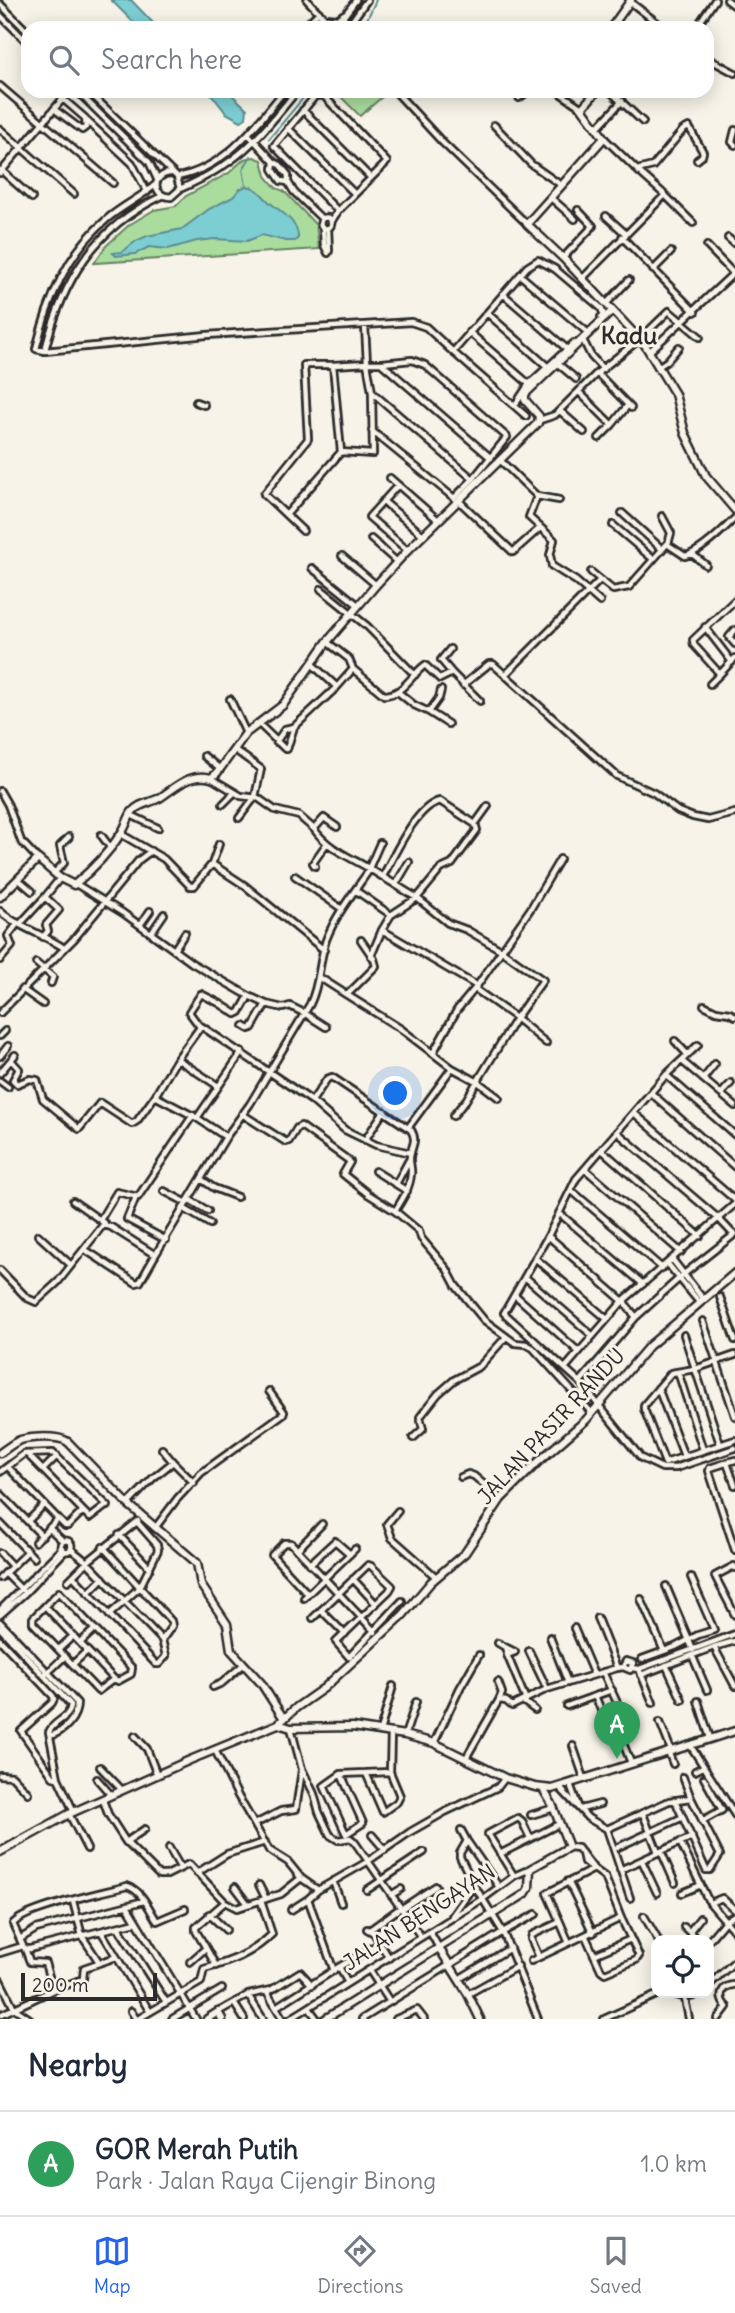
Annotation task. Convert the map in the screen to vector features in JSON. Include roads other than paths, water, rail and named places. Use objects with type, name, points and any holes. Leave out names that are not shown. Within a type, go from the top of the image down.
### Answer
[{"type":"street","points":[[307,0],[327,21]]},
{"type":"street","points":[[340,21],[356,0]]},
{"type":"street","points":[[353,21],[367,0]]},
{"type":"street","points":[[616,21],[630,0],[656,21]]},
{"type":"street","points":[[701,21],[715,0]]},
{"type":"street","points":[[727,0],[735,6]]},
{"type":"street","points":[[0,4],[21,25]]},
{"type":"street","points":[[321,14],[333,20],[349,10]]},
{"type":"street","points":[[312,21],[321,14]]},
{"type":"street","points":[[316,21],[321,14]]},
{"type":"street","points":[[0,15],[21,36]]},
{"type":"street","points":[[714,62],[735,73]]},
{"type":"street","points":[[0,86],[113,183]]},
{"type":"street","points":[[33,198],[1,172],[63,98]]},
{"type":"street","points":[[65,98],[132,163],[147,192]]},
{"type":"street","points":[[84,98],[149,162],[157,191],[162,196]]},
{"type":"street","points":[[95,98],[177,177],[180,189]]},
{"type":"street","points":[[177,177],[216,161],[249,135],[278,98]]},
{"type":"street","points":[[45,351],[61,299],[83,260],[113,227],[162,196],[171,197],[180,189],[221,169],[255,142],[290,98]]},
{"type":"street","points":[[313,98],[275,143],[275,149],[338,211]]},
{"type":"street","points":[[326,98],[387,162],[338,211],[320,224],[326,228],[327,219]]},
{"type":"street","points":[[401,98],[443,143],[563,258],[640,339],[675,394],[685,433],[706,476],[735,510]]},
{"type":"street","points":[[567,98],[582,108],[604,138],[693,223]]},
{"type":"street","points":[[582,108],[591,98]]},
{"type":"street","points":[[618,98],[643,122]]},
{"type":"street","points":[[597,128],[622,101]]},
{"type":"street","points":[[54,109],[79,129],[86,127],[87,121]]},
{"type":"street","points":[[303,110],[371,178]]},
{"type":"street","points":[[114,127],[119,122]]},
{"type":"street","points":[[494,125],[531,164],[561,185]]},
{"type":"street","points":[[638,170],[653,166],[688,127],[692,129],[703,152],[697,160]]},
{"type":"street","points":[[288,128],[355,194]]},
{"type":"street","points":[[0,129],[74,194]]},
{"type":"street","points":[[735,130],[732,142],[735,145]]},
{"type":"street","points":[[249,135],[280,165],[294,192],[327,219]]},
{"type":"street","points":[[527,224],[604,138]]},
{"type":"street","points":[[171,173],[163,173],[147,192],[107,219],[75,254],[44,314],[36,349],[45,351],[207,335],[418,324],[426,327],[526,416]]},
{"type":"street","points":[[582,279],[665,195]]},
{"type":"street","points":[[550,197],[575,219]]},
{"type":"street","points":[[563,258],[593,226],[578,210]]},
{"type":"street","points":[[606,216],[653,270],[695,312]]},
{"type":"street","points":[[728,238],[735,244]]},
{"type":"street","points":[[650,352],[734,273],[706,246]]},
{"type":"street","points":[[653,270],[671,252]]},
{"type":"street","points":[[453,352],[534,260],[542,261],[555,269],[601,307],[604,315],[529,384],[515,405]]},
{"type":"street","points":[[520,275],[587,332]]},
{"type":"street","points":[[606,304],[629,280]]},
{"type":"street","points":[[503,294],[567,349]]},
{"type":"street","points":[[211,778],[246,733],[283,705],[350,612],[408,550],[540,420],[559,411],[597,373],[671,310],[700,337]]},
{"type":"street","points":[[540,420],[525,400],[525,394],[612,311]]},
{"type":"street","points":[[487,313],[548,366]]},
{"type":"street","points":[[341,452],[373,454],[372,392],[365,326]]},
{"type":"street","points":[[469,332],[529,384]]},
{"type":"street","points":[[583,340],[591,356],[603,369]]},
{"type":"street","points":[[658,367],[679,348]]},
{"type":"street","points":[[303,531],[264,494],[308,439],[304,365],[409,360],[425,365],[506,435],[506,439],[454,498],[372,431]]},
{"type":"street","points":[[557,362],[576,379]]},
{"type":"street","points":[[381,363],[491,457]]},
{"type":"street","points":[[286,515],[341,452],[332,365]]},
{"type":"street","points":[[597,373],[630,407],[599,438]]},
{"type":"street","points":[[372,392],[473,479]]},
{"type":"street","points":[[579,392],[612,425]]},
{"type":"street","points":[[196,402],[204,405]]},
{"type":"street","points":[[559,411],[584,432]]},
{"type":"street","points":[[500,460],[537,496],[559,500]]},
{"type":"street","points":[[390,478],[438,520]]},
{"type":"street","points":[[398,485],[369,517],[408,550]]},
{"type":"street","points":[[537,496],[529,516],[554,540],[550,555],[552,566],[571,577],[600,602]]},
{"type":"street","points":[[458,500],[513,552],[540,528]]},
{"type":"street","points":[[383,501],[423,536]]},
{"type":"street","points":[[622,513],[662,549]]},
{"type":"street","points":[[592,572],[613,590],[629,587],[668,544],[671,533],[662,516]]},
{"type":"street","points":[[668,544],[685,556],[692,554],[735,518]]},
{"type":"street","points":[[613,525],[653,559]]},
{"type":"street","points":[[371,539],[397,562]]},
{"type":"street","points":[[692,554],[706,565]]},
{"type":"street","points":[[342,556],[376,584]]},
{"type":"street","points":[[312,568],[358,605]]},
{"type":"street","points":[[506,674],[600,580]]},
{"type":"street","points":[[321,589],[350,612],[415,675]]},
{"type":"street","points":[[720,674],[693,643],[694,637],[735,600]]},
{"type":"street","points":[[705,627],[734,660],[710,684]]},
{"type":"street","points":[[735,630],[729,636],[735,644]]},
{"type":"street","points":[[327,642],[349,659],[353,669],[384,695],[398,692],[425,665],[440,679],[452,673]]},
{"type":"street","points":[[450,649],[441,660],[480,701]]},
{"type":"street","points":[[313,664],[337,687]]},
{"type":"street","points":[[463,685],[489,664],[494,664],[617,776],[654,793],[678,811],[693,817],[708,820],[735,813]]},
{"type":"street","points":[[258,723],[275,742],[287,749],[294,727],[353,669]]},
{"type":"street","points":[[429,712],[441,690]]},
{"type":"street","points":[[398,692],[414,705],[448,724]]},
{"type":"street","points":[[230,699],[246,733]]},
{"type":"street","points":[[275,742],[285,729],[294,727]]},
{"type":"street","points":[[235,750],[261,769],[256,797],[239,818]]},
{"type":"street","points":[[205,756],[220,769]]},
{"type":"street","points":[[76,884],[121,834],[138,807],[195,778],[211,778],[240,796],[256,797],[275,810],[299,816],[347,858],[396,884],[448,923],[467,930],[501,950],[542,979],[542,984],[516,1018],[478,1082],[453,1116]]},
{"type":"street","points":[[0,791],[8,804],[21,841],[57,876],[74,886],[76,884],[174,950],[249,996],[266,1004],[284,1008],[290,1006],[326,1027]]},
{"type":"street","points":[[223,804],[234,793]]},
{"type":"street","points":[[371,956],[391,915],[417,898],[441,869],[452,864],[477,830],[475,824],[440,801],[434,802],[418,817],[383,876]]},
{"type":"street","points":[[475,824],[488,806]]},
{"type":"street","points":[[131,815],[158,828]]},
{"type":"street","points":[[314,829],[324,818],[337,827]]},
{"type":"street","points":[[121,834],[164,859],[190,886],[194,886],[212,864],[219,844]]},
{"type":"street","points":[[101,835],[110,847]]},
{"type":"street","points":[[0,960],[12,946],[8,936],[45,897],[57,876],[64,863],[60,846],[69,837]]},
{"type":"street","points":[[315,866],[314,859],[327,843]]},
{"type":"street","points":[[85,1249],[136,1283],[142,1279],[226,1137],[270,1072],[315,995],[325,943],[342,909],[369,868],[380,843]]},
{"type":"street","points":[[0,1013],[64,948],[139,860],[151,851]]},
{"type":"street","points":[[0,897],[38,859]]},
{"type":"street","points":[[433,1053],[457,1010],[491,968],[560,859]]},
{"type":"street","points":[[396,884],[409,862]]},
{"type":"street","points":[[212,864],[244,886],[324,951]]},
{"type":"street","points":[[295,876],[342,909]]},
{"type":"street","points":[[18,878],[32,891]]},
{"type":"street","points":[[355,890],[391,915]]},
{"type":"street","points":[[43,937],[48,931],[46,925],[59,910],[45,897]]},
{"type":"street","points":[[0,911],[9,919],[64,948]]},
{"type":"street","points":[[140,925],[150,911]]},
{"type":"street","points":[[151,933],[164,915]]},
{"type":"street","points":[[382,930],[476,987],[546,1043]]},
{"type":"street","points":[[174,950],[185,933]]},
{"type":"street","points":[[347,995],[376,966],[360,940]]},
{"type":"street","points":[[36,963],[54,978],[51,983]]},
{"type":"street","points":[[319,978],[401,1029],[452,1068],[478,1082],[499,1098]]},
{"type":"street","points":[[22,989],[43,1004]]},
{"type":"street","points":[[249,996],[236,1014],[205,994],[200,995],[189,1012],[200,1027],[203,1026],[312,1101],[345,1130],[410,1156]]},
{"type":"street","points":[[244,1026],[252,1028],[266,1004]]},
{"type":"street","points":[[704,1005],[716,1012],[735,1016]]},
{"type":"street","points":[[0,1073],[13,1058],[19,1069],[13,1080],[17,1084],[30,1079],[37,1080],[43,1099],[79,1129],[100,1103],[132,1124],[155,1096],[200,1027]]},
{"type":"street","points":[[0,1036],[5,1031]]},
{"type":"street","points":[[675,1041],[688,1055]]},
{"type":"street","points":[[698,1045],[666,1075],[576,1179],[548,1236],[504,1313],[566,1367],[642,1458],[662,1468],[676,1468],[735,1448]]},
{"type":"street","points":[[0,1056],[8,1046]]},
{"type":"street","points":[[166,1240],[127,1219],[136,1197],[242,1052]]},
{"type":"street","points":[[177,1059],[218,1086]]},
{"type":"street","points":[[682,1061],[735,1106]]},
{"type":"street","points":[[703,1079],[715,1064]]},
{"type":"street","points":[[408,1128],[452,1068]]},
{"type":"street","points":[[666,1075],[735,1135]]},
{"type":"street","points":[[312,1101],[329,1077],[408,1128],[415,1136],[415,1146],[396,1184]]},
{"type":"street","points":[[0,1081],[8,1087]]},
{"type":"street","points":[[721,1094],[731,1083]]},
{"type":"street","points":[[651,1093],[735,1167]]},
{"type":"street","points":[[155,1096],[195,1116],[226,1137]]},
{"type":"street","points":[[365,1140],[384,1111]]},
{"type":"street","points":[[566,1367],[623,1301],[700,1236],[735,1202],[634,1113]]},
{"type":"street","points":[[242,1114],[286,1142],[301,1126],[348,1160],[350,1162],[343,1174],[419,1231],[421,1238],[447,1269],[456,1286],[484,1320],[515,1343],[533,1348],[592,1413]]},
{"type":"street","points":[[580,1382],[636,1317],[734,1234],[617,1132]]},
{"type":"street","points":[[601,1150],[700,1236]]},
{"type":"street","points":[[395,1211],[411,1178],[410,1156]]},
{"type":"street","points":[[585,1169],[681,1252]]},
{"type":"street","points":[[375,1171],[407,1191]]},
{"type":"street","points":[[201,1179],[214,1188],[237,1197]]},
{"type":"street","points":[[571,1190],[662,1268]]},
{"type":"street","points":[[100,1220],[118,1191],[136,1197]]},
{"type":"street","points":[[164,1191],[208,1211]]},
{"type":"street","points":[[73,1201],[144,1249],[156,1254]]},
{"type":"street","points":[[187,1203],[210,1224]]},
{"type":"street","points":[[559,1213],[643,1284]]},
{"type":"street","points":[[0,1270],[27,1298],[36,1302],[54,1287],[101,1226],[106,1224]]},
{"type":"street","points":[[38,1235],[71,1265]]},
{"type":"street","points":[[548,1236],[623,1301],[636,1317]]},
{"type":"street","points":[[535,1258],[607,1319]]},
{"type":"street","points":[[670,1261],[701,1301]]},
{"type":"street","name":"JALAN PASIR RANDU","points":[[0,1852],[71,1813],[281,1721],[324,1688],[377,1634],[403,1615],[436,1577],[466,1553],[502,1499],[592,1413],[649,1346],[735,1273]]},
{"type":"street","points":[[525,1277],[593,1336]]},
{"type":"street","points":[[514,1295],[579,1352]]},
{"type":"street","points":[[720,1297],[735,1340]]},
{"type":"street","points":[[703,1321],[735,1416]]},
{"type":"street","points":[[684,1335],[720,1444]]},
{"type":"street","points":[[413,1438],[423,1430],[420,1417],[438,1394],[453,1380],[488,1359],[506,1337]]},
{"type":"street","points":[[735,1355],[695,1369],[671,1373],[644,1405],[665,1463],[735,1440]]},
{"type":"street","points":[[677,1372],[703,1450]]},
{"type":"street","points":[[658,1388],[684,1456]]},
{"type":"street","points":[[155,1528],[201,1473],[283,1414],[269,1391]]},
{"type":"street","points":[[0,1453],[20,1441],[62,1438],[128,1504],[197,1563],[201,1585],[227,1624],[231,1650],[261,1683],[281,1721],[291,1728],[353,1727],[405,1735],[434,1743],[505,1778],[552,1789],[735,1731]]},
{"type":"street","points":[[162,1449],[194,1483]]},
{"type":"street","points":[[0,1472],[23,1455],[27,1454],[52,1453],[107,1506],[91,1518],[27,1454]]},
{"type":"street","points":[[43,1470],[57,1456]]},
{"type":"street","points":[[735,1460],[710,1468],[709,1471],[733,1532],[735,1550]]},
{"type":"street","points":[[128,1504],[173,1462]]},
{"type":"street","points":[[727,1463],[735,1485]]},
{"type":"street","points":[[8,1467],[67,1527],[83,1511]]},
{"type":"street","points":[[461,1477],[468,1474],[474,1476],[502,1499]]},
{"type":"street","points":[[0,1493],[42,1536]]},
{"type":"street","points":[[27,1521],[44,1505]]},
{"type":"street","points":[[398,1511],[387,1524],[392,1538],[436,1577]]},
{"type":"street","points":[[36,1542],[58,1519]]},
{"type":"street","points":[[68,1581],[103,1548],[137,1522],[158,1546],[140,1587],[109,1615]]},
{"type":"street","points":[[0,1523],[34,1558]]},
{"type":"street","points":[[297,1550],[322,1524]]},
{"type":"street","points":[[49,1528],[63,1542],[66,1550],[87,1562],[162,1640],[166,1656],[158,1665],[73,1576]]},
{"type":"street","points":[[119,1535],[150,1568]]},
{"type":"street","points":[[0,1613],[72,1544],[70,1541],[63,1542]]},
{"type":"street","points":[[310,1563],[335,1541],[350,1555]]},
{"type":"street","points":[[309,1594],[272,1555],[284,1543],[291,1544],[377,1634]]},
{"type":"street","points":[[103,1548],[171,1621],[172,1626],[162,1640]]},
{"type":"street","points":[[304,1598],[355,1549]]},
{"type":"street","points":[[0,1578],[28,1551]]},
{"type":"street","points":[[0,1553],[12,1566]]},
{"type":"street","points":[[313,1618],[370,1564],[392,1586],[335,1643],[349,1657],[377,1634],[402,1601]]},
{"type":"street","points":[[735,1567],[715,1576],[735,1615]]},
{"type":"street","points":[[5,1573],[24,1592]]},
{"type":"street","points":[[642,1659],[715,1629],[691,1577]]},
{"type":"street","points":[[88,1593],[103,1578]]},
{"type":"street","points":[[353,1579],[376,1604]]},
{"type":"street","points":[[666,1586],[690,1638],[692,1653],[707,1690]]},
{"type":"street","points":[[45,1606],[114,1679],[120,1681],[133,1671],[59,1592],[45,1606],[32,1622],[100,1692],[114,1679]]},
{"type":"street","points":[[641,1599],[664,1651]]},
{"type":"street","points":[[321,1610],[345,1633]]},
{"type":"street","points":[[597,1618],[620,1667]]},
{"type":"street","points":[[0,1622],[45,1675]]},
{"type":"street","points":[[0,1628],[77,1711],[72,1720],[57,1734],[50,1736]]},
{"type":"street","points":[[574,1628],[594,1675]]},
{"type":"street","points":[[80,1644],[95,1629]]},
{"type":"street","points":[[641,1675],[735,1634]]},
{"type":"street","points":[[59,1649],[73,1636]]},
{"type":"street","points":[[550,1637],[568,1683]]},
{"type":"street","points":[[0,1640],[54,1696],[52,1703],[21,1731],[53,1777],[58,1778]]},
{"type":"street","points":[[713,1645],[735,1641]]},
{"type":"street","points":[[498,1643],[505,1647],[524,1701],[535,1710]]},
{"type":"street","points":[[713,1645],[735,1686]]},
{"type":"street","points":[[73,1664],[88,1651]]},
{"type":"street","points":[[529,1651],[547,1689]]},
{"type":"street","points":[[636,1668],[692,1653]]},
{"type":"street","points":[[434,1743],[479,1655]]},
{"type":"street","points":[[45,1675],[65,1656]]},
{"type":"street","points":[[503,1700],[512,1706],[547,1689],[620,1667],[629,1661],[641,1675],[653,1703]]},
{"type":"street","points":[[213,1687],[222,1683],[244,1664]]},
{"type":"street","points":[[666,1665],[682,1700]]},
{"type":"street","points":[[595,1696],[607,1724],[623,1720],[603,1672]]},
{"type":"street","points":[[466,1758],[503,1700],[498,1682]]},
{"type":"street","points":[[380,1731],[393,1686]]},
{"type":"street","points":[[568,1706],[611,1690]]},
{"type":"street","points":[[529,1706],[537,1694]]},
{"type":"street","points":[[698,1701],[709,1738]]},
{"type":"street","points":[[405,1735],[416,1702]]},
{"type":"street","points":[[73,1704],[68,1714],[51,1728],[50,1736],[58,1778],[87,1849]]},
{"type":"street","points":[[660,1722],[673,1764]]},
{"type":"street","points":[[291,1728],[302,1769],[330,1835],[338,1840],[352,1839],[421,1937]]},
{"type":"street","points":[[366,1773],[383,1812],[397,1802],[400,1796],[390,1772],[391,1732]]},
{"type":"street","points":[[619,1733],[631,1763]]},
{"type":"street","points":[[135,1736],[148,1751],[157,1776]]},
{"type":"street","points":[[689,1744],[735,1815]]},
{"type":"street","points":[[573,1746],[585,1779]]},
{"type":"street","points":[[215,1750],[273,1854],[289,1862],[301,1878],[318,1890]]},
{"type":"street","points":[[100,1767],[122,1790]]},
{"type":"street","points":[[695,1771],[703,1767]]},
{"type":"street","points":[[255,1825],[281,1811],[298,1808],[302,1769]]},
{"type":"street","points":[[341,1774],[363,1823],[346,1834],[324,1786],[341,1774],[390,1772]]},
{"type":"street","points":[[0,1775],[12,1776],[28,1793]]},
{"type":"street","points":[[675,1800],[706,1870],[710,1870],[720,1857],[683,1777]]},
{"type":"street","points":[[291,1910],[332,1881],[445,1812],[492,1791],[505,1778]]},
{"type":"street","points":[[702,1821],[722,1810],[704,1778]]},
{"type":"street","points":[[97,1779],[112,1796]]},
{"type":"street","points":[[570,1784],[579,1808]]},
{"type":"street","points":[[543,1788],[569,1847],[578,1848],[594,1869],[605,1877],[639,1956],[610,1973],[605,1973],[601,1970],[586,1937]]},
{"type":"street","points":[[560,1788],[588,1818],[607,1829],[630,1898]]},
{"type":"street","points":[[552,1789],[553,1806]]},
{"type":"street","points":[[607,1829],[675,1800],[691,1798]]},
{"type":"street","points":[[103,1800],[108,1814],[126,1842],[159,1875],[167,1875],[188,1864],[225,1902],[237,1908],[286,1890],[301,1878]]},
{"type":"street","points":[[579,1808],[600,1804]]},
{"type":"street","points":[[531,1815],[553,1806]]},
{"type":"street","points":[[643,1814],[675,1883]]},
{"type":"street","points":[[614,1849],[683,1817]]},
{"type":"street","points":[[514,1876],[489,1837],[490,1832],[518,1818],[530,1838]]},
{"type":"street","points":[[500,1854],[559,1824]]},
{"type":"street","points":[[126,1842],[145,1829]]},
{"type":"street","points":[[461,1830],[499,1887]]},
{"type":"street","points":[[372,1835],[385,1850]]},
{"type":"street","points":[[620,1870],[692,1837]]},
{"type":"street","points":[[467,1841],[460,1855],[474,1885],[503,1932],[538,2019]]},
{"type":"street","points":[[197,1873],[227,1854],[265,1842]]},
{"type":"street","points":[[680,1842],[708,1900]]},
{"type":"street","name":"JALAN BENGAYAN","points":[[290,2019],[484,1898],[514,1876],[569,1847]]},
{"type":"street","points":[[169,1848],[180,1867]]},
{"type":"street","points":[[367,1890],[424,1852]]},
{"type":"street","points":[[642,1861],[657,1893]]},
{"type":"street","points":[[325,2019],[526,1894],[530,1869]]},
{"type":"street","points":[[569,1943],[547,1893],[594,1869]]},
{"type":"street","points":[[332,1881],[341,1903]]},
{"type":"street","points":[[568,1881],[593,1933]]},
{"type":"street","points":[[131,2011],[137,2019],[150,2012],[202,1980],[204,1969],[241,1958],[272,1934],[259,1885]]},
{"type":"street","points":[[451,1917],[474,1885]]},
{"type":"street","points":[[682,1893],[701,1885]]},
{"type":"street","points":[[53,1990],[45,1963],[30,1962],[13,1924],[15,1920],[31,1912],[127,1886],[133,1888],[157,1921],[185,1909]]},
{"type":"street","points":[[389,1958],[369,1929],[436,1886]]},
{"type":"street","points":[[235,1887],[248,1905]]},
{"type":"street","points":[[391,1895],[401,1889]]},
{"type":"street","points":[[713,1935],[725,1921],[735,1912],[722,1898],[710,1903],[725,1921],[735,1933]]},
{"type":"street","points":[[308,1899],[336,1969],[348,1983]]},
{"type":"street","points":[[73,1901],[82,1936],[99,1962]]},
{"type":"street","points":[[20,1939],[36,1929],[144,1901]]},
{"type":"street","points":[[216,1965],[196,1929],[209,1914],[225,1902]]},
{"type":"street","points":[[127,1906],[196,2019]]},
{"type":"street","points":[[209,1914],[226,1930]]},
{"type":"street","points":[[362,2019],[449,1964],[536,1914]]},
{"type":"street","points":[[644,1916],[655,1935]]},
{"type":"street","points":[[531,1961],[621,1918]]},
{"type":"street","points":[[689,1932],[700,1918]]},
{"type":"street","points":[[0,1953],[136,1922]]},
{"type":"street","points":[[539,1958],[530,1937],[560,1922]]},
{"type":"street","points":[[118,1927],[166,2002]]},
{"type":"street","points":[[684,1927],[692,1935]]},
{"type":"street","points":[[101,1931],[150,2012]]},
{"type":"street","points":[[430,1932],[480,2019]]},
{"type":"street","points":[[594,1955],[631,1939]]},
{"type":"street","points":[[276,2007],[380,1943]]},
{"type":"street","points":[[190,1962],[206,1948]]},
{"type":"street","points":[[459,1979],[510,1948]]},
{"type":"street","points":[[0,2015],[83,1979],[83,1969],[116,1957]]},
{"type":"street","points":[[714,1980],[735,1961]]},
{"type":"street","points":[[468,1994],[518,1966]]},
{"type":"street","points":[[369,1970],[390,2002]]},
{"type":"street","points":[[206,2019],[220,2015],[248,1995],[266,1991],[300,1972],[312,1985]]},
{"type":"street","points":[[731,1979],[734,1986],[726,1987],[720,1995],[724,2004],[735,2013]]},
{"type":"street","points":[[0,1980],[15,2008],[30,2019]]},
{"type":"street","points":[[172,2019],[222,1989]]},
{"type":"street","points":[[266,1991],[284,2019]]},
{"type":"street","points":[[604,2019],[661,1993],[685,1999],[692,1998]]},
{"type":"street","points":[[248,1995],[263,2019]]},
{"type":"street","points":[[685,1999],[689,2019]]},
{"type":"street","points":[[234,2003],[244,2019]]},
{"type":"street","points":[[718,2019],[727,2007]]},
{"type":"street","points":[[309,2008],[317,2019]]},
{"type":"street","points":[[396,2019],[417,2010],[424,2019]]},
{"type":"water","points":[[111,0],[131,0],[151,21],[132,21]]},
{"type":"water","points":[[214,98],[235,98],[247,109],[246,118],[241,121],[226,113]]},
{"type":"water","points":[[246,186],[258,191],[292,221],[298,238],[295,241],[262,235],[247,241],[215,239],[168,249],[149,247],[135,254],[116,256],[113,253],[122,252],[147,236],[182,229]]},
{"type":"waterway","points":[[366,21],[376,0]]},
{"type":"waterway","points":[[269,139],[303,98]]},
{"type":"waterway","points":[[246,186],[243,169],[251,156]]},
{"type":"place","name":"GOR Merah Putih","points":[[617,1759]]},
{"type":"district","name":"Kadu","points":[[629,335]]}]
